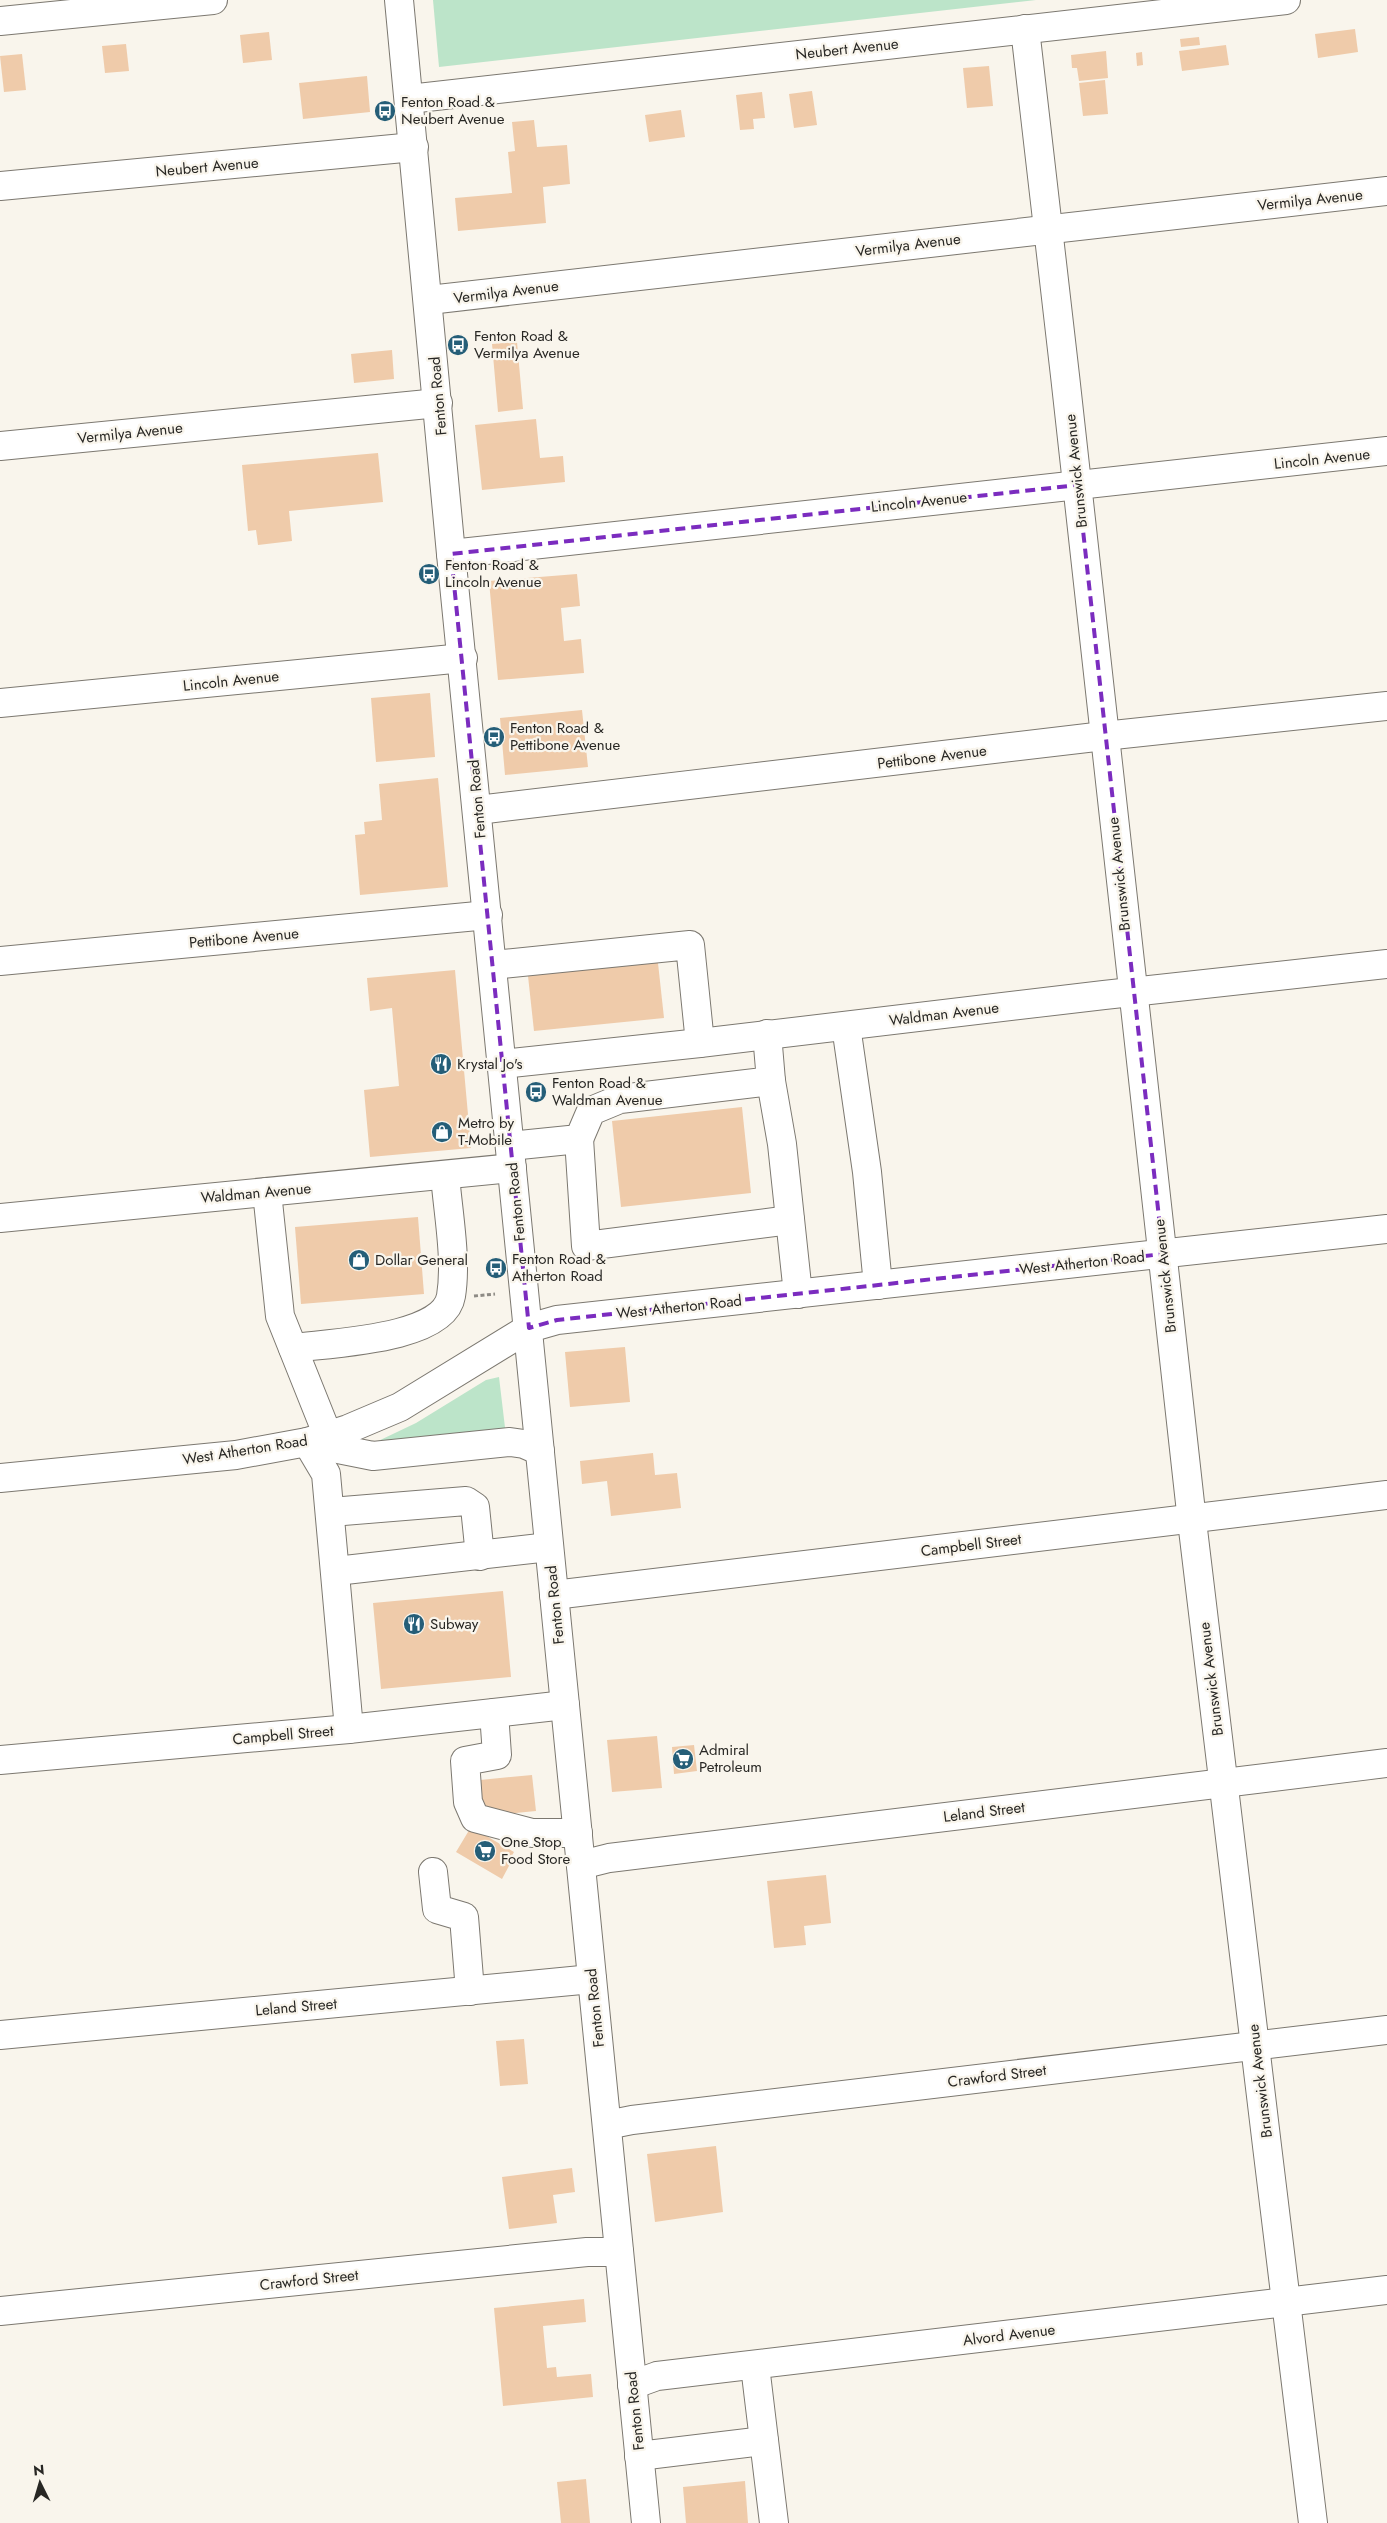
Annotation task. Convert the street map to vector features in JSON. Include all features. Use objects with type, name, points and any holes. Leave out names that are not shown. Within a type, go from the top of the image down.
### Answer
[{"type":"street","points":[[0,21],[213,0]]},
{"type":"street","name":"Fenton Road","points":[[399,0],[429,300],[451,554],[478,810],[646,2523]]},
{"type":"street","name":"Neubert Avenue","points":[[408,99],[1286,0]]},
{"type":"street","name":"Brunswick Avenue","points":[[1025,29],[1078,485],[1132,992],[1192,1519],[1313,2523]]},
{"type":"street","name":"Neubert Avenue","points":[[0,186],[414,147]]},
{"type":"street","name":"Vermilya Avenue","points":[[429,300],[1048,228],[1387,191]]},
{"type":"street","name":"Vermilya Avenue","points":[[0,446],[438,403]]},
{"type":"street","name":"Lincoln Avenue","points":[[451,554],[1387,452]]},
{"type":"street","name":"Lincoln Avenue","points":[[0,703],[462,658]]},
{"type":"street","name":"Pettibone Avenue","points":[[478,810],[1104,736],[1387,706]]},
{"type":"street","name":"Pettibone Avenue","points":[[0,961],[488,914]]},
{"type":"street","points":[[493,965],[690,945],[700,1043]]},
{"type":"street","name":"Waldman Avenue","points":[[502,1064],[1387,964]]},
{"type":"street","points":[[846,1026],[867,1172],[878,1285]]},
{"type":"street","points":[[767,1034],[771,1081],[782,1144],[798,1294]]},
{"type":"street","points":[[771,1081],[620,1099],[590,1111],[580,1139],[586,1246],[790,1220]]},
{"type":"street","name":"Waldman Avenue","points":[[0,1218],[445,1175],[580,1139]]},
{"type":"street","points":[[293,1348],[404,1334],[431,1322],[446,1308],[451,1298],[452,1265],[445,1175]]},
{"type":"street","points":[[267,1192],[280,1316],[293,1348],[326,1474],[331,1512],[349,1729]]},
{"type":"street","name":"West Atherton Road","points":[[0,1478],[236,1455],[317,1439],[400,1407],[528,1328],[557,1320],[1387,1229]]},
{"type":"street","points":[[317,1439],[372,1456],[510,1442],[524,1444],[540,1451]]},
{"type":"street","name":"Campbell Street","points":[[554,1595],[1387,1495]]},
{"type":"street","points":[[331,1512],[466,1501],[475,1507],[480,1556]]},
{"type":"street","points":[[336,1571],[549,1547]]},
{"type":"street","name":"Campbell Street","points":[[0,1760],[349,1729],[565,1705]]},
{"type":"street","points":[[494,1713],[497,1755],[465,1762],[468,1802],[475,1818],[532,1833],[578,1833]]},
{"type":"street","name":"Leland Street","points":[[581,1865],[608,1858],[1387,1763]]},
{"type":"street","points":[[433,1872],[438,1909],[464,1917],[470,1991]]},
{"type":"street","name":"Leland Street","points":[[0,2035],[592,1979]]},
{"type":"street","name":"Crawford Street","points":[[607,2125],[642,2119],[1387,2030]]},
{"type":"street","name":"Crawford Street","points":[[0,2311],[587,2252],[619,2252]]},
{"type":"street","name":"Alvord Avenue","points":[[632,2384],[657,2376],[755,2366],[1387,2290]]},
{"type":"street","points":[[755,2366],[774,2523]]},
{"type":"street","points":[[639,2456],[764,2441]]},
{"type":"highlighted area","points":[[1078,485],[1163,1254],[557,1320],[529,1328],[451,554]]},
{"type":"green space","points":[[433,0],[1036,0],[439,67]]},
{"type":"green space","points":[[499,1377],[506,1436],[374,1443],[416,1423],[486,1380]]},
{"type":"building","points":[[1355,29],[1358,52],[1318,58],[1315,34]]},
{"type":"building","points":[[269,32],[272,60],[243,63],[240,35]]},
{"type":"building","points":[[1199,37],[1200,45],[1181,47],[1180,39]]},
{"type":"building","points":[[126,44],[129,71],[105,73],[102,46]]},
{"type":"building","points":[[1226,45],[1229,65],[1182,71],[1179,51]]},
{"type":"building","points":[[1106,51],[1108,78],[1079,81],[1077,68],[1072,68],[1071,55]]},
{"type":"building","points":[[1142,52],[1143,65],[1137,66],[1136,53]]},
{"type":"building","points":[[22,54],[26,90],[4,92],[0,56]]},
{"type":"building","points":[[989,66],[993,106],[967,108],[963,68]]},
{"type":"building","points":[[367,76],[370,112],[303,119],[299,83]]},
{"type":"building","points":[[1105,80],[1108,114],[1083,116],[1079,83]]},
{"type":"building","points":[[812,91],[817,125],[794,128],[789,94]]},
{"type":"building","points":[[762,92],[765,118],[753,119],[754,129],[740,130],[736,95]]},
{"type":"building","points":[[681,110],[685,137],[649,142],[645,115]]},
{"type":"building","points":[[534,120],[537,147],[567,145],[570,184],[543,187],[546,223],[458,231],[455,198],[512,193],[508,152],[515,151],[512,122]]},
{"type":"building","points":[[517,342],[523,409],[498,412],[492,344]]},
{"type":"building","points":[[392,350],[394,379],[354,383],[351,354]]},
{"type":"building","points":[[536,419],[540,458],[563,456],[565,482],[482,490],[475,425]]},
{"type":"building","points":[[378,453],[383,502],[289,511],[292,541],[258,545],[256,530],[248,531],[242,465]]},
{"type":"building","points":[[577,574],[580,606],[561,608],[564,641],[581,639],[584,673],[498,680],[489,581]]},
{"type":"building","points":[[430,693],[435,757],[376,762],[371,698]]},
{"type":"building","points":[[582,710],[588,767],[505,775],[500,718]]},
{"type":"building","points":[[438,778],[448,887],[360,895],[355,835],[365,834],[364,822],[382,820],[379,784]]},
{"type":"building","points":[[657,954],[664,1018],[534,1031],[527,967]]},
{"type":"building","points":[[455,970],[471,1148],[370,1157],[364,1090],[399,1086],[392,1008],[370,1011],[367,978]]},
{"type":"building","points":[[742,1107],[751,1193],[621,1207],[612,1121]]},
{"type":"building","name":"Dollar General","points":[[418,1217],[424,1294],[301,1304],[295,1227]]},
{"type":"building","points":[[625,1347],[630,1402],[570,1407],[565,1352]]},
{"type":"building","points":[[653,1453],[655,1475],[677,1473],[681,1508],[611,1516],[607,1481],[582,1484],[580,1461]]},
{"type":"building","points":[[503,1591],[511,1677],[381,1689],[373,1603]]},
{"type":"building","points":[[657,1736],[662,1788],[612,1792],[607,1740]]},
{"type":"building","points":[[694,1745],[697,1771],[674,1774],[672,1747]]},
{"type":"building","points":[[532,1775],[536,1811],[483,1816],[480,1780]]},
{"type":"building","points":[[471,1827],[514,1852],[502,1879],[456,1852]]},
{"type":"building","points":[[826,1875],[831,1923],[804,1926],[806,1945],[774,1948],[767,1881]]},
{"type":"building","points":[[524,2039],[528,2084],[500,2086],[496,2041]]},
{"type":"building","points":[[716,2146],[723,2212],[655,2222],[647,2154]]},
{"type":"building","points":[[572,2168],[575,2192],[553,2195],[557,2223],[509,2229],[502,2177]]},
{"type":"building","points":[[584,2299],[586,2322],[543,2326],[547,2368],[556,2367],[557,2377],[591,2374],[593,2397],[503,2406],[494,2308]]},
{"type":"building","points":[[586,2479],[590,2523],[561,2523],[557,2482]]},
{"type":"building","points":[[745,2481],[748,2523],[686,2523],[683,2487]]},
{"type":"place","name":"Fenton Road & Neubert Avenue","points":[[385,111]]},
{"type":"place","name":"Fenton Road & Vermilya Avenue","points":[[458,345]]},
{"type":"place","name":"Fenton Road & Lincoln Avenue","points":[[429,574]]},
{"type":"place","name":"Fenton Road & Pettibone Avenue","points":[[494,737]]},
{"type":"place","name":"Krystal Jo's","points":[[441,1064]]},
{"type":"place","name":"Fenton Road & Waldman Avenue","points":[[536,1092]]},
{"type":"place","name":"Metro by T-Mobile","points":[[442,1132]]},
{"type":"place","name":"Dollar General","points":[[359,1260]]},
{"type":"place","name":"Fenton Road & Atherton Road","points":[[496,1268]]},
{"type":"place","name":"Subway","points":[[414,1624]]},
{"type":"place","name":"Admiral Petroleum","points":[[683,1759]]},
{"type":"place","name":"One Stop Food Store","points":[[485,1851]]}]
